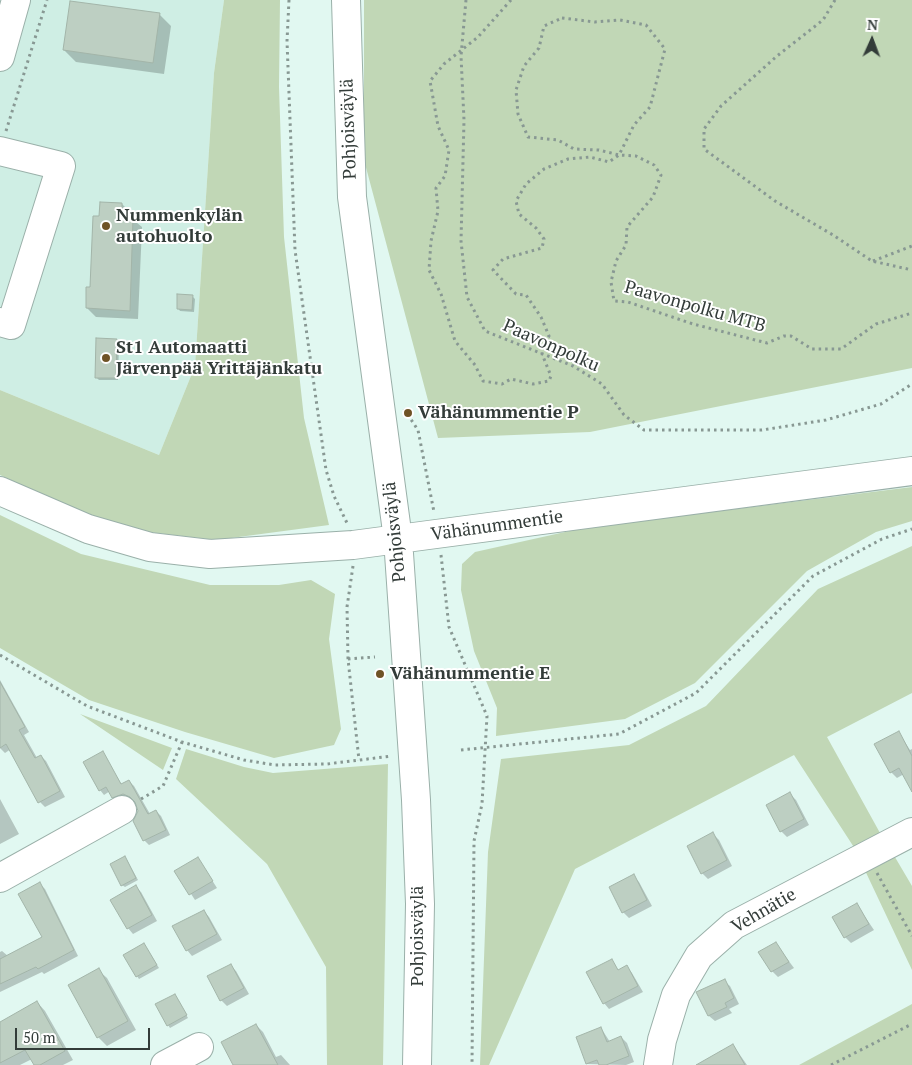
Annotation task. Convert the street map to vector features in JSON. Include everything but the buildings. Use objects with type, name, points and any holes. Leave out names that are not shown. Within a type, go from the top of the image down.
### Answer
[{"type":"main road","points":[[0,57],[16,0]]},
{"type":"main road","name":"Pohjoisväylä","points":[[346,0],[352,197],[398,539],[417,809],[420,904],[417,1065]]},
{"type":"main road","points":[[0,322],[11,324],[61,166],[2,145]]},
{"type":"main road","name":"Vähänummentie","points":[[0,491],[88,529],[150,547],[210,554],[353,545],[912,471]]},
{"type":"main road","points":[[0,878],[122,810]]},
{"type":"main road","name":"Vehnätie","points":[[658,1065],[662,1040],[676,995],[699,956],[734,925],[912,832]]},
{"type":"main road","points":[[164,1065],[200,1047]]},
{"type":"path","points":[[2,145],[48,0]]},
{"type":"path","points":[[289,0],[287,41],[295,250],[326,470],[334,496],[346,519],[353,545],[352,575],[347,608],[348,659],[358,760]]},
{"type":"path","name":"Paavonpolku","points":[[466,0],[462,50],[464,120],[461,241],[467,297],[485,331],[573,366],[602,384],[624,415],[644,430],[762,430],[826,420],[881,404],[912,384]]},
{"type":"path","points":[[510,0],[478,37],[444,64],[430,81],[438,126],[449,150],[445,176],[436,188],[438,211],[431,241],[429,270],[444,302],[455,341],[476,365],[483,382],[502,384],[511,379],[533,384],[549,381],[551,376],[542,354]]},
{"type":"path","points":[[835,0],[823,20],[777,56],[721,106],[704,130],[704,149],[775,201],[833,235],[872,261],[912,270]]},
{"type":"path","name":"Paavonpolku MTB","points":[[542,354],[542,348],[549,336],[541,317],[526,296],[516,294],[493,270],[503,259],[542,248],[544,239],[536,228],[518,214],[516,201],[526,184],[544,168],[568,159],[590,157],[609,162],[619,154],[634,126],[650,107],[665,49],[646,25],[620,20],[595,22],[562,18],[544,26],[539,48],[524,66],[516,90],[518,114],[528,138],[558,140],[574,149],[599,150],[619,154],[636,156],[654,165],[661,175],[653,197],[627,227],[626,245],[616,261],[611,282],[614,301],[628,302],[693,324],[767,343],[784,336],[791,336],[812,349],[841,349],[876,324],[912,314]]},
{"type":"path","points":[[872,261],[912,246]]},
{"type":"path","points":[[403,408],[418,430],[438,534],[449,627],[487,716],[482,804],[474,841],[472,1065]]},
{"type":"path","points":[[461,750],[619,734],[696,693],[813,576],[882,539],[912,529]]},
{"type":"path","points":[[0,655],[86,706],[182,742],[244,760],[275,765],[358,760],[398,755]]},
{"type":"path","points":[[348,659],[375,657]]},
{"type":"path","points":[[122,810],[163,786],[182,742]]},
{"type":"path","points":[[866,855],[912,936]]},
{"type":"path","points":[[831,1065],[912,1024]]},
{"type":"shaded area","points":[[0,0],[224,0],[214,73],[195,366],[159,455],[0,390]]},
{"type":"shaded area","points":[[224,0],[280,0],[279,87],[284,237],[304,418],[329,525],[216,540],[114,528],[0,475],[0,390],[159,455],[195,366],[214,73]]},
{"type":"shaded area","points":[[364,0],[912,0],[912,368],[590,432],[438,438],[364,160]]},
{"type":"shaded area","points":[[912,487],[912,521],[876,532],[807,571],[695,683],[625,719],[496,736],[497,708],[474,651],[461,590],[462,564],[475,552],[583,528]]},
{"type":"shaded area","points":[[0,515],[81,554],[210,585],[279,585],[311,580],[335,594],[329,639],[341,729],[334,745],[274,758],[185,732],[89,700],[0,648]]},
{"type":"shaded area","points":[[912,546],[912,693],[827,737],[885,842],[859,855],[794,755],[575,869],[489,1065],[480,1065],[488,852],[501,759],[629,745],[706,706],[818,589]]},
{"type":"shaded area","points":[[80,714],[172,748],[163,770]]},
{"type":"shaded area","points":[[186,749],[244,767],[273,773],[388,764],[383,1065],[327,1065],[326,967],[267,864],[176,779]]},
{"type":"shaded area","points":[[889,847],[912,886],[912,970],[861,862]]},
{"type":"shaded area","points":[[912,1004],[912,1065],[799,1065]]},
{"type":"place","name":"Nummenkylän autohuolto","points":[[106,226]]},
{"type":"place","name":"St1 Automaatti Järvenpää Yrittäjänkatu","points":[[106,358]]},
{"type":"place","name":"Vähänummentie P","points":[[408,413]]},
{"type":"place","name":"Vähänummentie E","points":[[380,674]]}]
